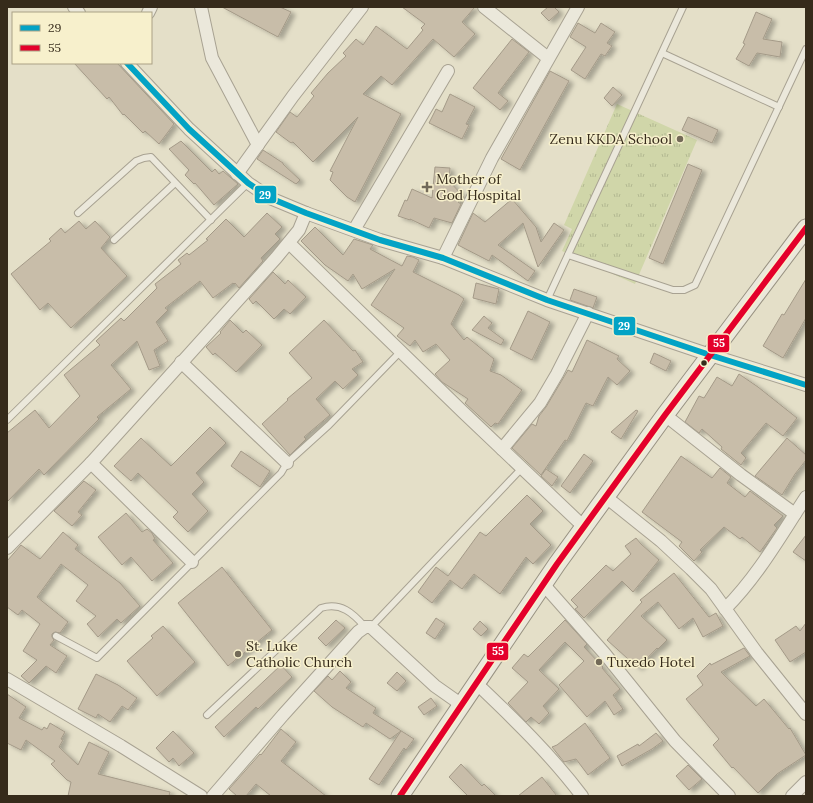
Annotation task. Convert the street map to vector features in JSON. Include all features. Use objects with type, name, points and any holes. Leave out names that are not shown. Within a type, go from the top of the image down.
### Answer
[{"type":"main road","points":[[400,796],[584,527],[710,355],[803,238]]},
{"type":"street","points":[[201,7],[212,58],[258,145]]},
{"type":"street","points":[[237,174],[293,96],[362,7]]},
{"type":"street","points":[[484,7],[548,58]]},
{"type":"street","points":[[442,258],[492,158],[578,7]]},
{"type":"street","points":[[128,64],[189,129],[237,174],[270,198],[306,214],[380,240],[442,258],[547,300],[710,355],[806,385]]},
{"type":"street","points":[[354,230],[448,71]]},
{"type":"street","points":[[7,548],[91,463],[289,243],[299,230],[306,214]]},
{"type":"street","points":[[289,243],[584,527]]},
{"type":"street","points":[[502,449],[540,403],[557,374],[588,313]]},
{"type":"street","points":[[181,362],[287,463]]},
{"type":"street","points":[[665,415],[741,475],[795,514]]},
{"type":"street","points":[[91,463],[192,562]]},
{"type":"street","points":[[606,497],[661,541],[710,589],[757,653],[806,714]]},
{"type":"street","points":[[725,608],[742,592],[753,577],[806,497]]},
{"type":"street","points":[[544,585],[605,654],[675,741],[729,796]]},
{"type":"street","points":[[213,796],[283,714],[358,632],[368,627],[435,686],[462,705]]},
{"type":"street","points":[[7,679],[122,746],[200,796]]},
{"type":"street","points":[[476,684],[518,722],[570,780],[582,796]]},
{"type":"street","points":[[792,796],[806,782]]},
{"type":"lane","points":[[547,300],[683,7]]},
{"type":"lane","points":[[568,255],[673,290],[684,290],[695,285],[806,49]]},
{"type":"lane","points":[[662,53],[779,107]]},
{"type":"lane","points":[[78,214],[136,161],[151,157],[210,220]]},
{"type":"lane","points":[[114,240],[175,183]]},
{"type":"lane","points":[[7,420],[248,183]]},
{"type":"lane","points":[[56,636],[97,658],[281,473],[287,463],[329,425],[401,351]]},
{"type":"lane","points":[[207,715],[321,608],[328,606],[343,608],[352,612],[368,627],[522,468]]},
{"type":"green space","points":[[617,104],[697,140],[635,284],[562,251],[572,229],[564,225]]},
{"type":"building","points":[[222,7],[280,7],[291,12],[278,37]]},
{"type":"building","points":[[402,7],[475,7],[462,22],[475,34],[454,57],[433,39],[392,85],[381,76],[363,94],[401,114],[355,202],[347,197],[330,180],[333,172],[330,171],[358,117],[313,162],[293,142],[291,143],[276,132],[290,112],[297,117],[314,96],[311,93],[328,73],[346,56],[343,53],[356,39],[363,45],[376,26],[407,49],[423,30],[421,28],[425,24]]},
{"type":"building","points":[[548,7],[554,7],[559,12],[549,21],[541,13]]},
{"type":"building","points":[[756,12],[772,19],[763,39],[782,42],[780,57],[757,53],[749,66],[736,59],[745,44],[743,43]]},
{"type":"building","points":[[578,23],[595,33],[601,23],[615,32],[607,43],[612,46],[605,56],[601,54],[585,79],[571,70],[586,47],[570,37]]},
{"type":"building","points":[[512,39],[529,52],[498,93],[508,101],[500,110],[473,88]]},
{"type":"building","points":[[75,64],[118,64],[174,124],[159,144],[145,131],[143,133],[124,114],[123,115],[109,97],[107,99]]},
{"type":"building","points":[[550,71],[569,81],[520,170],[501,159]]},
{"type":"building","points":[[613,87],[622,95],[612,106],[604,98]]},
{"type":"building","points":[[450,94],[475,107],[466,124],[469,125],[462,139],[429,123],[436,109],[442,112]]},
{"type":"building","points":[[688,117],[718,130],[712,143],[682,130]]},
{"type":"building","points":[[181,141],[212,172],[215,169],[219,174],[223,171],[238,184],[214,205],[195,183],[194,184],[185,175],[189,170],[169,149]]},
{"type":"building","points":[[263,150],[283,163],[300,180],[296,184],[257,159]]},
{"type":"building","points":[[688,164],[702,170],[663,264],[649,258]]},
{"type":"building","points":[[435,167],[450,168],[449,181],[464,197],[458,202],[461,204],[452,223],[434,218],[429,228],[410,219],[398,216],[412,189],[432,198]]},
{"type":"building","points":[[512,199],[536,227],[541,242],[554,223],[564,230],[538,267],[523,223],[498,245],[535,271],[528,281],[492,255],[489,261],[458,245],[473,213],[485,222]]},
{"type":"building","points":[[267,213],[282,227],[275,234],[280,239],[261,258],[263,261],[239,288],[235,283],[233,283],[213,298],[200,281],[165,308],[168,310],[156,322],[168,341],[154,350],[160,366],[149,370],[137,341],[111,365],[131,389],[97,417],[99,419],[44,475],[39,469],[7,502],[7,433],[35,410],[49,428],[80,396],[64,375],[100,345],[96,341],[121,318],[124,321],[157,288],[155,284],[181,264],[178,260],[187,253],[189,255],[208,240],[206,239],[226,219],[244,237]]},
{"type":"building","points":[[79,221],[86,229],[95,221],[110,237],[101,248],[127,276],[71,328],[48,303],[40,310],[11,274],[51,241],[49,239],[61,228],[65,233]]},
{"type":"building","points":[[315,227],[343,255],[354,239],[373,245],[370,249],[402,266],[407,256],[413,257],[419,260],[413,272],[464,299],[451,324],[464,340],[467,337],[494,359],[490,371],[501,375],[522,390],[498,424],[495,423],[491,427],[465,403],[468,399],[442,382],[435,374],[450,360],[436,344],[423,352],[415,340],[410,346],[397,336],[404,328],[371,305],[395,269],[362,289],[353,274],[348,281],[325,265],[301,241]]},
{"type":"building","points":[[273,272],[285,284],[288,280],[306,297],[290,314],[284,309],[274,319],[256,301],[253,304],[249,299]]},
{"type":"building","points":[[806,279],[806,318],[783,358],[763,346],[782,314],[784,315]]},
{"type":"building","points":[[476,283],[499,289],[496,304],[473,298]]},
{"type":"building","points":[[574,289],[597,297],[593,308],[570,300]]},
{"type":"building","points":[[528,311],[550,322],[532,360],[510,349]]},
{"type":"building","points":[[484,316],[492,323],[488,328],[504,340],[501,345],[472,330]]},
{"type":"building","points":[[230,320],[243,333],[246,330],[262,345],[236,372],[215,353],[213,355],[206,347],[221,333],[220,332]]},
{"type":"building","points":[[324,320],[353,351],[355,350],[363,362],[352,369],[358,375],[343,389],[335,381],[316,399],[330,415],[304,437],[306,439],[290,455],[262,424],[288,400],[287,399],[312,378],[289,353]]},
{"type":"building","points":[[587,340],[619,356],[617,359],[630,371],[617,385],[608,377],[593,406],[586,403],[567,441],[565,440],[541,475],[512,448],[532,424],[536,426],[539,416],[568,370],[572,372]]},
{"type":"building","points":[[654,353],[671,361],[666,371],[650,363]]},
{"type":"building","points":[[739,374],[797,418],[783,436],[766,423],[741,453],[746,458],[741,465],[721,449],[722,447],[702,429],[699,433],[685,422],[699,396],[704,398],[717,377],[732,386]]},
{"type":"building","points":[[636,410],[638,411],[621,439],[611,432]]},
{"type":"building","points":[[210,427],[226,443],[196,473],[204,482],[192,494],[208,511],[188,532],[173,517],[178,512],[138,473],[131,481],[114,466],[141,438],[171,466]]},
{"type":"building","points":[[787,438],[806,455],[806,460],[782,495],[755,476]]},
{"type":"building","points":[[241,451],[270,471],[260,487],[231,466]]},
{"type":"building","points":[[584,454],[593,461],[570,493],[561,486]]},
{"type":"building","points":[[681,456],[712,478],[720,468],[731,477],[727,483],[745,497],[750,491],[783,516],[774,525],[777,528],[760,552],[742,537],[740,539],[724,527],[700,550],[702,552],[694,561],[679,546],[682,542],[642,512]]},
{"type":"building","points":[[546,469],[558,477],[552,486],[541,476]]},
{"type":"building","points":[[84,481],[96,490],[78,512],[82,515],[72,526],[54,511]]},
{"type":"building","points":[[527,495],[543,511],[530,524],[551,545],[533,564],[526,557],[500,594],[474,574],[462,589],[450,580],[432,603],[418,592],[436,567],[448,576],[480,532],[486,536]]},
{"type":"building","points":[[126,513],[142,532],[147,529],[152,533],[155,539],[153,540],[173,563],[152,581],[131,557],[122,565],[98,537]]},
{"type":"building","points":[[63,532],[78,545],[75,549],[120,583],[140,606],[121,623],[117,619],[98,637],[87,624],[96,616],[76,601],[88,585],[61,564],[37,597],[68,622],[60,633],[55,632],[52,634],[54,640],[50,645],[67,656],[56,673],[46,666],[29,683],[21,676],[37,660],[23,651],[40,624],[22,610],[18,615],[7,607],[7,561],[21,545],[40,559]]},
{"type":"building","points":[[806,535],[806,561],[793,552]]},
{"type":"building","points":[[636,538],[659,560],[633,592],[622,581],[584,618],[575,609],[578,607],[571,600],[606,565],[613,571],[631,554],[625,546]]},
{"type":"building","points":[[222,567],[272,630],[228,666],[178,603]]},
{"type":"building","points":[[674,573],[709,617],[716,613],[723,626],[703,637],[693,618],[679,629],[658,602],[641,616],[667,640],[638,668],[607,640],[642,602],[640,600]]},
{"type":"building","points":[[436,618],[445,624],[435,639],[426,633]]},
{"type":"building","points":[[336,620],[345,628],[326,646],[318,638]]},
{"type":"building","points":[[565,620],[587,644],[584,647],[603,667],[602,668],[620,689],[613,695],[623,709],[614,715],[605,701],[587,717],[559,685],[584,661],[565,642],[539,670],[559,689],[543,706],[549,713],[539,724],[531,717],[526,722],[508,703],[528,682],[512,668],[524,654],[528,657]]},
{"type":"building","points":[[480,621],[488,629],[481,636],[473,629]]},
{"type":"building","points":[[806,623],[806,652],[790,662],[775,640],[796,626],[800,631]]},
{"type":"building","points":[[163,626],[195,662],[157,696],[127,661],[153,638],[151,636]]},
{"type":"building","points":[[744,648],[750,656],[721,672],[756,706],[764,699],[789,729],[790,728],[806,755],[777,774],[758,793],[733,767],[732,768],[713,745],[719,739],[686,699],[703,685],[697,676],[710,663],[711,665]]},
{"type":"building","points":[[281,665],[292,677],[258,709],[256,707],[224,737],[215,727]]},
{"type":"building","points":[[340,671],[351,682],[346,688],[376,708],[373,713],[414,739],[406,750],[404,748],[379,785],[369,779],[401,731],[390,739],[366,723],[363,727],[332,707],[314,691],[328,676],[332,680]]},
{"type":"building","points":[[397,672],[406,681],[397,691],[387,683]]},
{"type":"building","points":[[96,674],[118,685],[137,698],[128,710],[122,706],[110,722],[98,714],[96,718],[78,709]]},
{"type":"building","points":[[7,694],[26,707],[19,718],[42,730],[44,727],[47,729],[50,723],[65,732],[59,747],[78,765],[89,742],[109,752],[98,774],[170,792],[169,796],[68,796],[71,782],[51,764],[55,761],[26,740],[21,750],[7,743]]},
{"type":"building","points":[[431,698],[437,706],[424,715],[418,707]]},
{"type":"building","points":[[585,723],[610,758],[588,775],[576,759],[564,762],[552,747],[557,745]]},
{"type":"building","points":[[281,729],[296,742],[281,761],[326,796],[271,796],[256,784],[246,796],[237,796],[229,789],[260,754],[261,755]]},
{"type":"building","points":[[173,731],[194,753],[179,766],[173,758],[169,762],[156,748]]},
{"type":"building","points":[[656,733],[663,741],[622,766],[617,756],[638,744],[639,746]]},
{"type":"building","points":[[461,764],[482,786],[484,784],[496,796],[468,796],[449,777]]},
{"type":"building","points":[[688,765],[702,779],[689,790],[676,776]]},
{"type":"building","points":[[542,777],[557,796],[518,796]]},
{"type":"transit line","name":"29","points":[[128,64],[189,129],[248,183],[270,198],[380,240],[443,258],[547,300],[710,355],[806,385]]},
{"type":"transit line","name":"55","points":[[400,796],[557,564],[665,415],[806,228]]},
{"type":"place","name":"Zenu KKDA School","points":[[680,139]]},
{"type":"place","name":"Mother of God Hospital","points":[[427,187]]},
{"type":"place","name":"St. Luke Catholic Church","points":[[238,654]]},
{"type":"place","name":"Tuxedo Hotel","points":[[599,662]]}]
